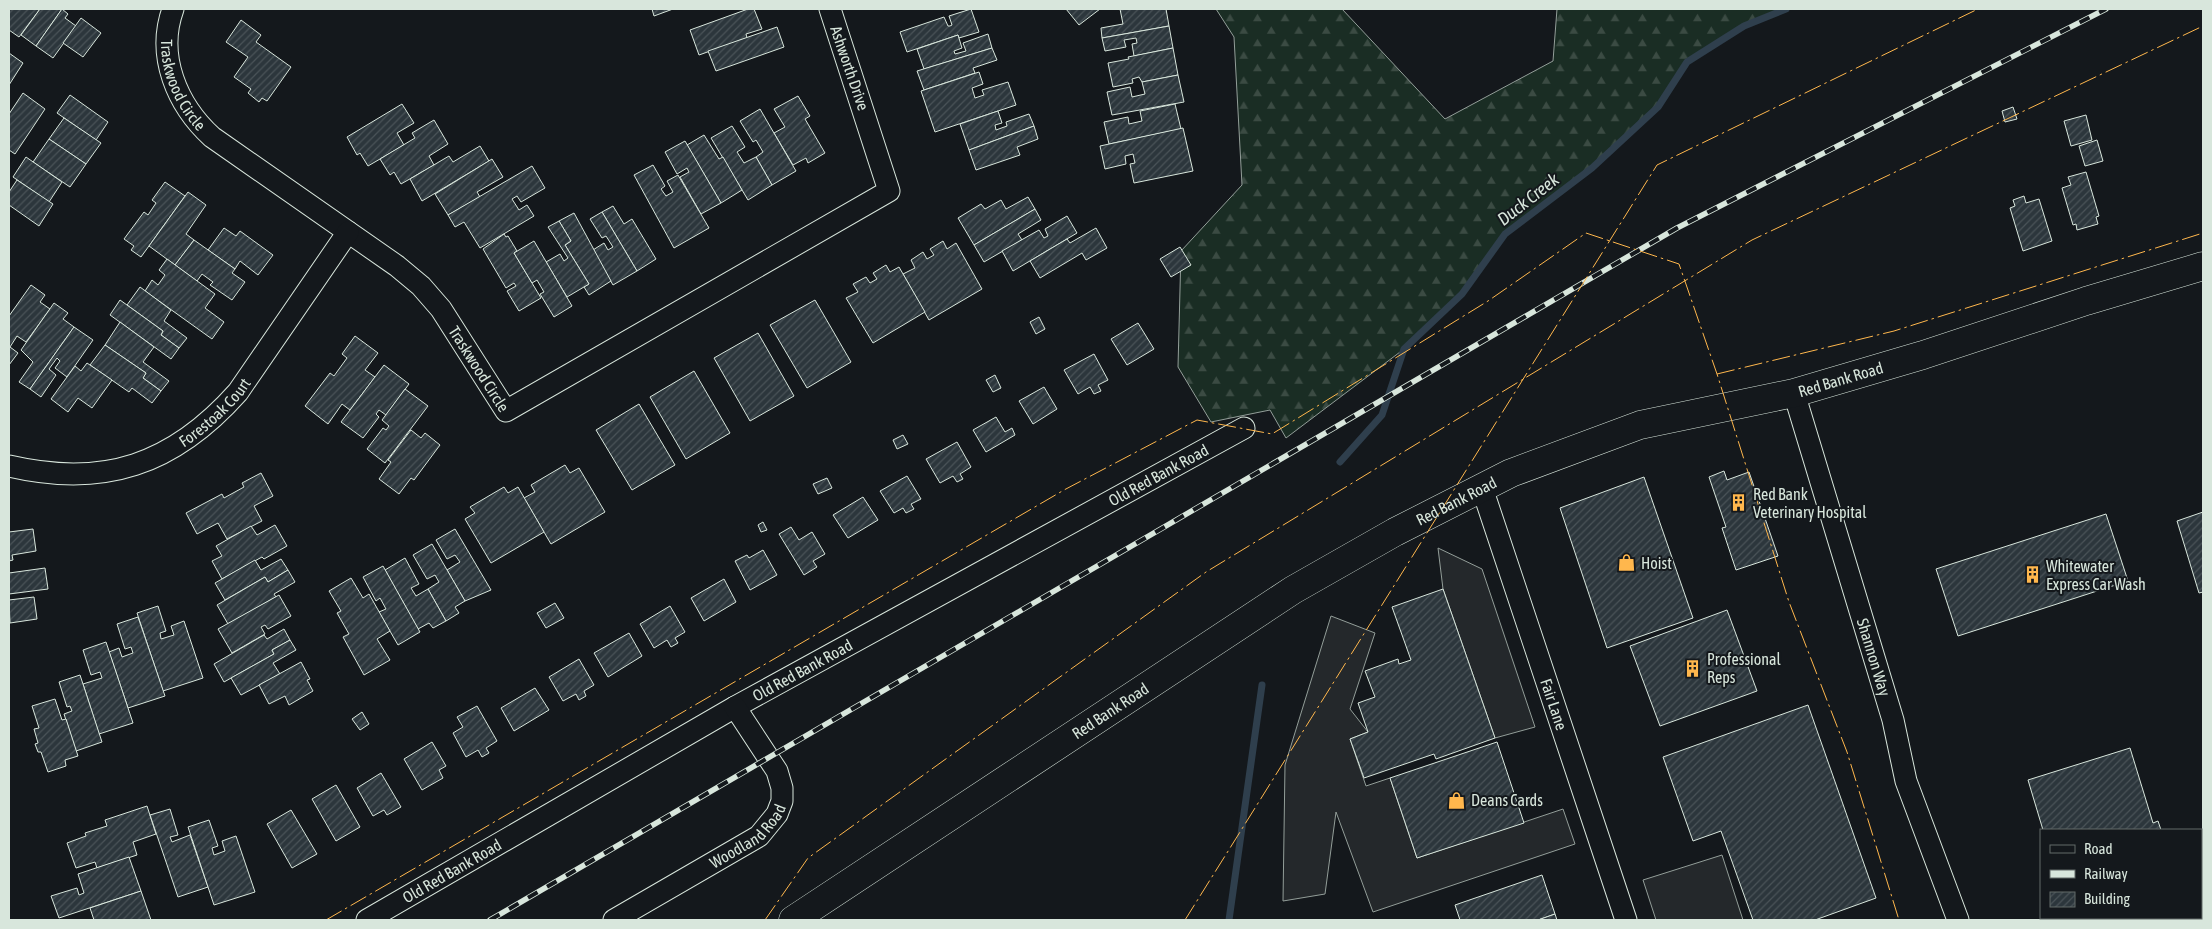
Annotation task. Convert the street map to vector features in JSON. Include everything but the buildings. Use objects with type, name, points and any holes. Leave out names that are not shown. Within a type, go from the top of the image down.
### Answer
[{"type":"highway","name":"Red Bank Road","points":[[793,920],[1293,590],[1395,532],[1513,472],[1640,425],[1794,393],[1923,355],[2086,301],[2203,266]]},
{"type":"street","name":"Traskwood Circle","points":[[173,9],[168,34],[169,66],[184,105],[196,123],[212,138],[397,266],[420,286],[436,303],[506,411],[890,191],[870,126]]},
{"type":"street","name":"Ashworth Drive","points":[[830,9],[870,126]]},
{"type":"street","name":"Forestoak Court","points":[[9,466],[37,472],[70,475],[102,473],[134,466],[164,454],[192,437],[217,416],[238,392],[348,232]]},
{"type":"street","name":"Shannon Way","points":[[1794,393],[1893,720],[1906,781],[1958,920]]},
{"type":"street","name":"Old Red Bank Road","points":[[367,920],[735,707],[1244,428]]},
{"type":"street","name":"Fair Lane","points":[[1482,488],[1626,920]]},
{"type":"street","name":"Woodland Road","points":[[614,920],[759,836],[778,814],[782,802],[782,788],[777,772],[735,707]]},
{"type":"green space","points":[[1216,9],[1342,9],[1445,119],[1553,61],[1557,9],[1786,9],[1744,26],[1687,62],[1658,107],[1592,168],[1505,234],[1462,294],[1404,349],[1286,438],[1270,410],[1211,422],[1178,367],[1181,251],[1242,185],[1234,37]]},
{"type":"shaded area","points":[[1438,548],[1482,569],[1535,727],[1495,738],[1443,589]]},
{"type":"shaded area","points":[[1331,616],[1375,633],[1350,709],[1368,732],[1350,739],[1366,786],[1390,778],[1417,858],[1563,809],[1575,844],[1373,912],[1336,812],[1325,894],[1283,901],[1285,765]]},
{"type":"shaded area","points":[[1722,855],[1743,920],[1656,920],[1643,880]]},
{"type":"waterway","name":"Duck Creek","points":[[1340,462],[1382,415],[1404,349],[1462,294],[1505,234],[1592,168],[1658,107],[1687,62],[1744,26],[1786,9]]},
{"type":"waterway","points":[[1229,920],[1262,685]]},
{"type":"railway","points":[[490,920],[1677,228],[2106,9]]},
{"type":"power","points":[[1185,920],[1657,165],[1978,9]]},
{"type":"power","points":[[765,920],[808,858],[1206,572],[1752,240],[2203,26]]},
{"type":"power","points":[[326,920],[1064,490],[1197,420],[1272,434],[1488,301],[1586,233],[1679,264],[1717,374],[1789,602],[1847,752],[1899,920]]},
{"type":"power","points":[[1717,374],[1894,331],[2203,233]]},
{"type":"place","name":"Red Bank Veterinary Hospital","points":[[1739,503]]},
{"type":"place","name":"Hoist","points":[[1627,563]]},
{"type":"place","name":"Whitewater Express Car Wash","points":[[2032,575]]},
{"type":"place","name":"Professional Reps","points":[[1693,668]]},
{"type":"place","name":"Deans Cards","points":[[1457,800]]}]
